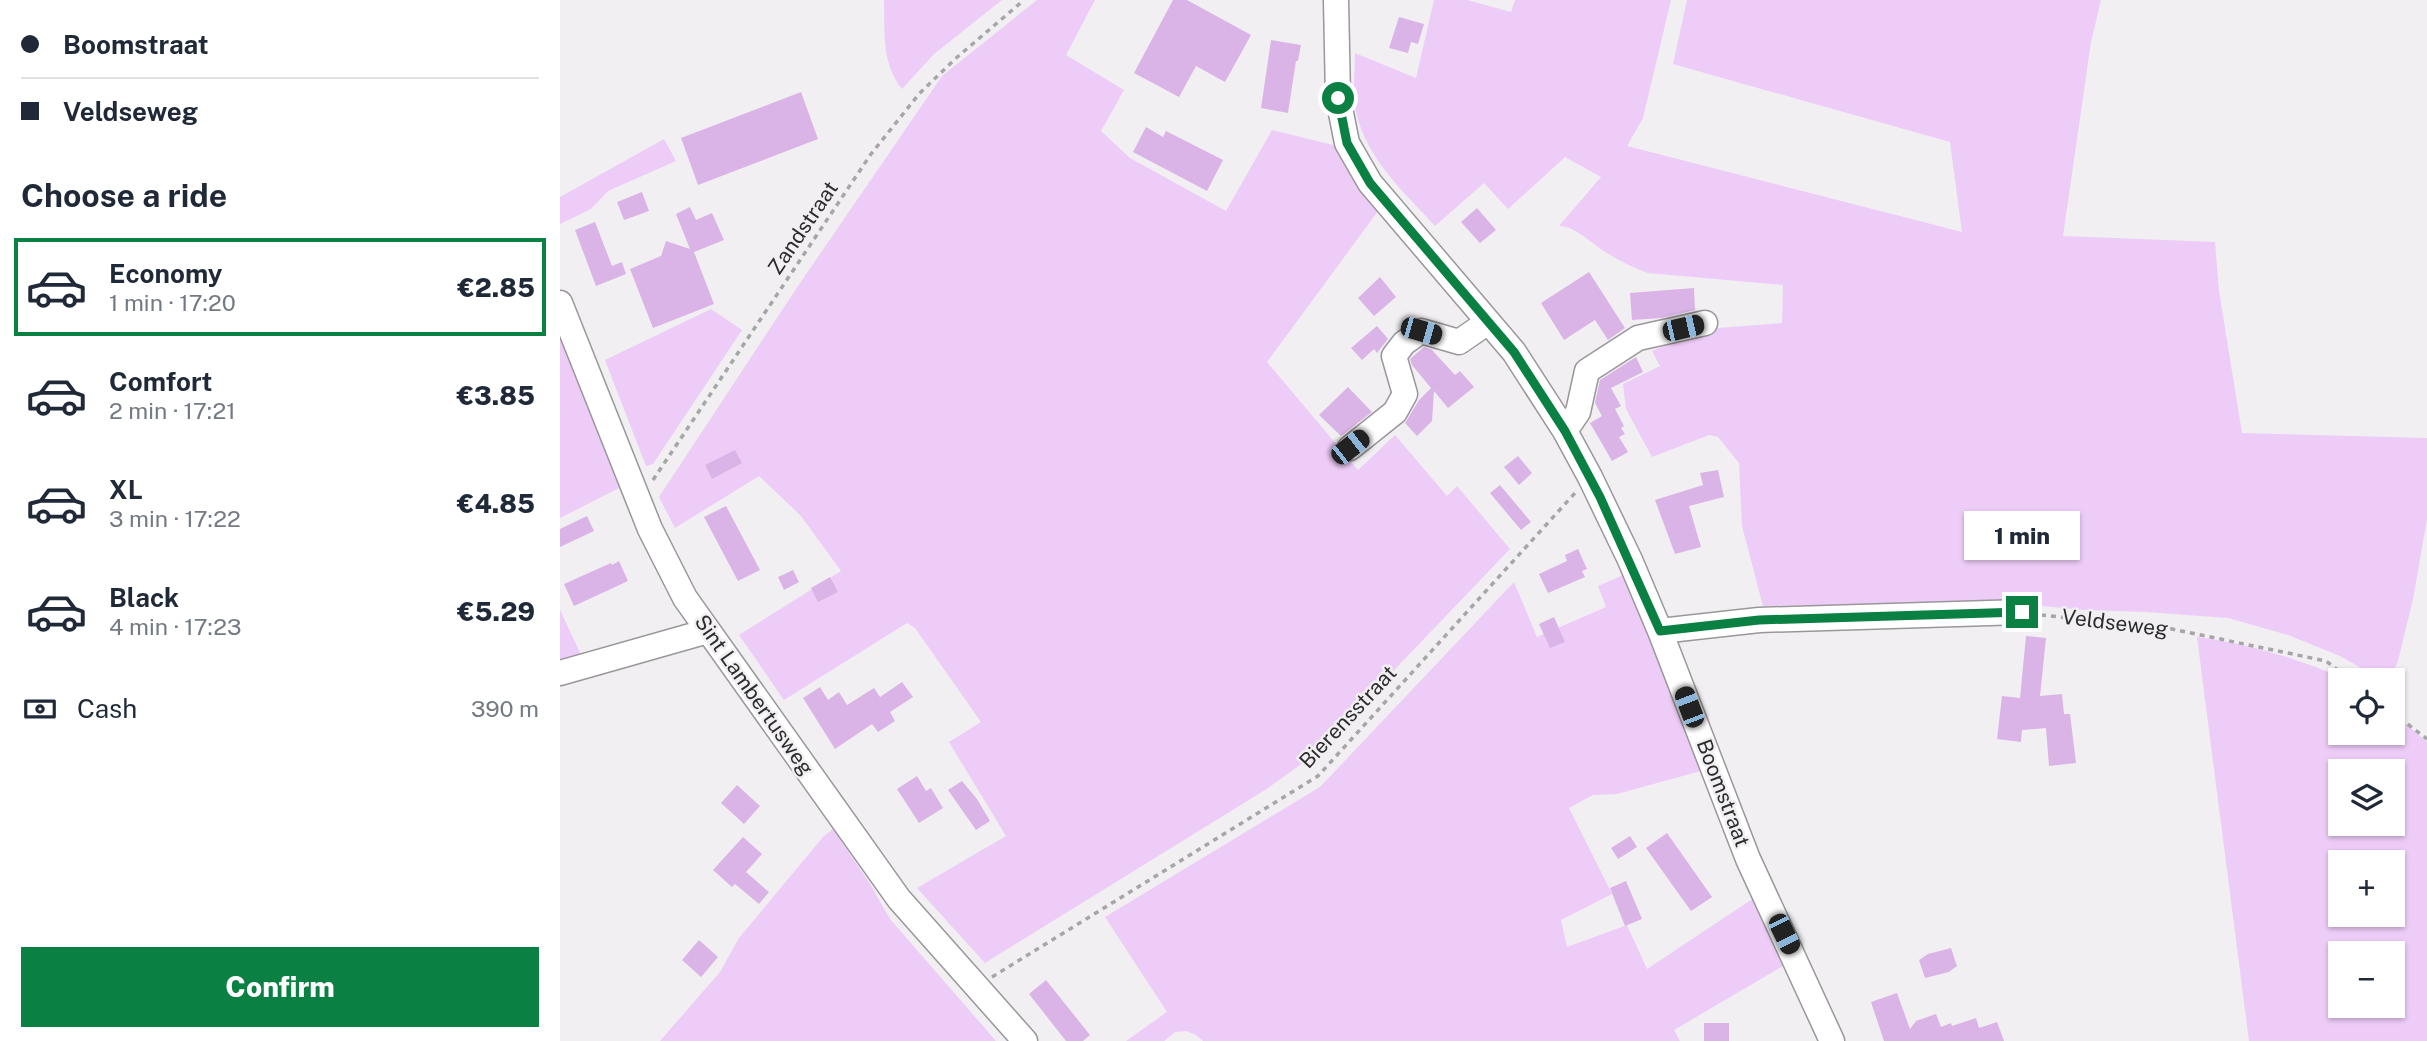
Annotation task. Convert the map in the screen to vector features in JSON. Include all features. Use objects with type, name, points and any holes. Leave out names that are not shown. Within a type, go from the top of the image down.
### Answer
[{"type":"street","name":"Boomstraat","points":[[1336,0],[1338,98],[1347,143],[1370,183],[1514,352],[1565,431],[1590,477],[1660,631],[1748,859],[1832,1041]]},
{"type":"street","name":"Sint Lambertusweg","points":[[560,303],[650,529],[685,598],[899,899],[1025,1041]]},
{"type":"street","points":[[1350,447],[1395,412],[1405,394],[1394,356],[1404,343],[1421,331],[1459,342],[1488,321]]},
{"type":"street","points":[[1565,431],[1578,412],[1587,371],[1638,338],[1705,323]]},
{"type":"street","points":[[1660,631],[1759,620],[2022,612]]},
{"type":"street","points":[[560,673],[708,631]]},
{"type":"path","name":"Zandstraat","points":[[638,498],[661,471],[872,154],[919,94],[1024,0]]},
{"type":"path","name":"Bierensstraat","points":[[975,987],[1318,776],[1590,477]]},
{"type":"path","name":"Veldseweg","points":[[2022,612],[2172,629],[2326,661],[2335,668]]},
{"type":"path","points":[[2405,722],[2427,739]]},
{"type":"shaded area","points":[[884,0],[1002,0],[934,54],[902,89],[887,57]]},
{"type":"shaded area","points":[[1037,0],[1095,0],[1066,55],[1124,90],[1101,131],[1130,158],[1226,211],[1272,130],[1337,146],[1381,207],[1267,362],[1358,470],[1395,435],[1447,496],[1457,486],[1510,549],[1310,758],[1265,790],[985,963],[917,888],[1006,836],[949,742],[981,722],[915,628],[907,623],[784,700],[739,635],[841,571],[801,516],[759,476],[675,528],[659,497],[796,289],[942,76]]},
{"type":"shaded area","points":[[1434,0],[1467,0],[1511,12],[1515,0],[1671,0],[1643,118],[1627,146],[1962,232],[1950,142],[1673,64],[1687,0],[2101,0],[2091,42],[2063,236],[2215,242],[2219,291],[2242,433],[2427,438],[2427,519],[2413,599],[2395,668],[2361,668],[2340,656],[2288,635],[2228,618],[2010,603],[1763,606],[1742,526],[1739,463],[1718,437],[1709,435],[1652,457],[1626,409],[1623,384],[1660,366],[1652,351],[1705,329],[1782,323],[1783,285],[1648,273],[1617,259],[1578,232],[1559,226],[1601,177],[1565,157],[1508,209],[1484,183],[1435,226],[1388,174],[1361,129],[1354,90],[1355,53],[1416,78]]},
{"type":"shaded area","points":[[664,139],[676,161],[608,191],[591,209],[560,224],[560,197]]},
{"type":"shaded area","points":[[711,309],[742,330],[653,464],[646,466],[605,360]]},
{"type":"shaded area","points":[[560,326],[621,487],[560,518]]},
{"type":"shaded area","points":[[1630,572],[1708,769],[1617,794],[1593,795],[1569,808],[1612,894],[1561,920],[1567,947],[1627,925],[1647,969],[1760,894],[1795,959],[1674,1030],[1680,1041],[1203,1041],[1186,1031],[1175,1032],[1164,1041],[1126,1041],[1167,1012],[1105,917],[1320,787],[1514,582],[1537,637],[1606,607],[1598,586]]},
{"type":"shaded area","points":[[560,610],[583,659],[560,666]]},
{"type":"shaded area","points":[[2197,637],[2274,653],[2328,673],[2328,745],[2405,745],[2405,723],[2427,742],[2427,1041],[2249,1041]]},
{"type":"shaded area","points":[[833,829],[890,919],[996,1041],[660,1041],[720,972],[739,938],[823,837]]},
{"type":"building","points":[[1173,0],[1187,0],[1251,35],[1225,82],[1196,66],[1179,97],[1134,73]]},
{"type":"building","points":[[1399,17],[1424,24],[1418,44],[1411,42],[1408,53],[1389,48]]},
{"type":"building","points":[[1271,40],[1301,45],[1288,113],[1261,108]]},
{"type":"building","points":[[801,92],[818,139],[698,185],[681,138]]},
{"type":"building","points":[[1146,127],[1163,137],[1166,131],[1223,160],[1207,191],[1133,152]]},
{"type":"building","points":[[642,192],[649,211],[624,220],[617,202]]},
{"type":"building","points":[[690,207],[696,220],[712,213],[724,240],[694,252],[714,304],[653,328],[630,269],[661,256],[666,241],[690,249],[676,214]]},
{"type":"building","points":[[1477,208],[1496,230],[1480,243],[1461,222]]},
{"type":"building","points":[[595,222],[612,266],[622,262],[626,274],[596,286],[575,230]]},
{"type":"building","points":[[1589,272],[1625,328],[1608,340],[1595,320],[1564,340],[1541,303]]},
{"type":"building","points":[[1380,277],[1396,297],[1374,316],[1358,298]]},
{"type":"building","points":[[1694,288],[1695,310],[1661,318],[1632,320],[1630,293]]},
{"type":"building","points":[[1377,326],[1388,339],[1377,353],[1374,349],[1362,360],[1351,348]]},
{"type":"building","points":[[1424,347],[1432,350],[1455,375],[1460,371],[1474,387],[1448,408],[1434,391],[1432,421],[1417,436],[1405,423],[1419,400],[1431,388],[1410,359]]},
{"type":"building","points":[[1636,357],[1643,372],[1611,388],[1621,406],[1615,409],[1625,434],[1619,437],[1628,452],[1612,461],[1590,423],[1602,416],[1595,403],[1600,380]]},
{"type":"building","points":[[1348,387],[1372,412],[1341,436],[1319,415]]},
{"type":"building","points":[[735,450],[742,463],[712,479],[705,465]]},
{"type":"building","points":[[1518,456],[1532,473],[1519,485],[1504,467]]},
{"type":"building","points":[[1718,470],[1724,497],[1689,506],[1701,547],[1675,554],[1655,500],[1703,485],[1700,473]]},
{"type":"building","points":[[1500,485],[1531,522],[1521,530],[1490,493]]},
{"type":"building","points":[[726,506],[760,570],[738,581],[704,517]]},
{"type":"building","points":[[587,516],[594,531],[560,547],[560,529]]},
{"type":"building","points":[[1578,549],[1587,569],[1582,571],[1585,577],[1548,593],[1539,574],[1567,561],[1565,555]]},
{"type":"building","points":[[619,561],[628,581],[574,606],[564,584]]},
{"type":"building","points":[[793,570],[799,582],[784,590],[778,577]]},
{"type":"building","points":[[830,577],[838,592],[818,602],[811,588]]},
{"type":"building","points":[[1554,617],[1565,642],[1550,648],[1539,624]]},
{"type":"building","points":[[2026,636],[2046,638],[2040,696],[2062,694],[2064,714],[2070,714],[2076,763],[2049,766],[2046,728],[2022,730],[2021,742],[1997,739],[2002,696],[2020,698]]},
{"type":"building","points":[[902,682],[913,697],[890,712],[895,721],[878,732],[872,724],[835,749],[803,698],[820,687],[828,700],[839,692],[847,705],[874,688],[880,697]]},
{"type":"building","points":[[917,776],[926,791],[931,788],[943,808],[919,823],[897,789]]},
{"type":"building","points":[[962,781],[990,821],[976,830],[948,790]]},
{"type":"building","points":[[737,785],[760,806],[744,824],[721,803]]},
{"type":"building","points":[[1667,833],[1712,897],[1691,911],[1646,848]]},
{"type":"building","points":[[1630,836],[1637,847],[1618,859],[1611,848]]},
{"type":"building","points":[[743,837],[762,854],[746,872],[769,892],[759,904],[735,884],[732,887],[713,870]]},
{"type":"building","points":[[1626,881],[1642,919],[1625,926],[1610,888]]},
{"type":"building","points":[[699,940],[718,957],[701,977],[682,960]]},
{"type":"building","points":[[1951,948],[1957,966],[1949,972],[1925,978],[1919,960],[1928,954]]},
{"type":"building","points":[[1046,980],[1090,1035],[1083,1041],[1066,1041],[1029,994]]},
{"type":"building","points":[[1897,993],[1910,1029],[1916,1021],[1936,1014],[1941,1027],[1976,1018],[1979,1028],[1997,1022],[2004,1041],[1884,1041],[1871,1002]]},
{"type":"building","points":[[1704,1023],[1729,1023],[1729,1041],[1704,1041]]},
{"type":"route","points":[[1338,98],[1347,143],[1370,183],[1514,352],[1565,431],[1630,560],[1660,631],[1759,620],[2022,612]]}]
